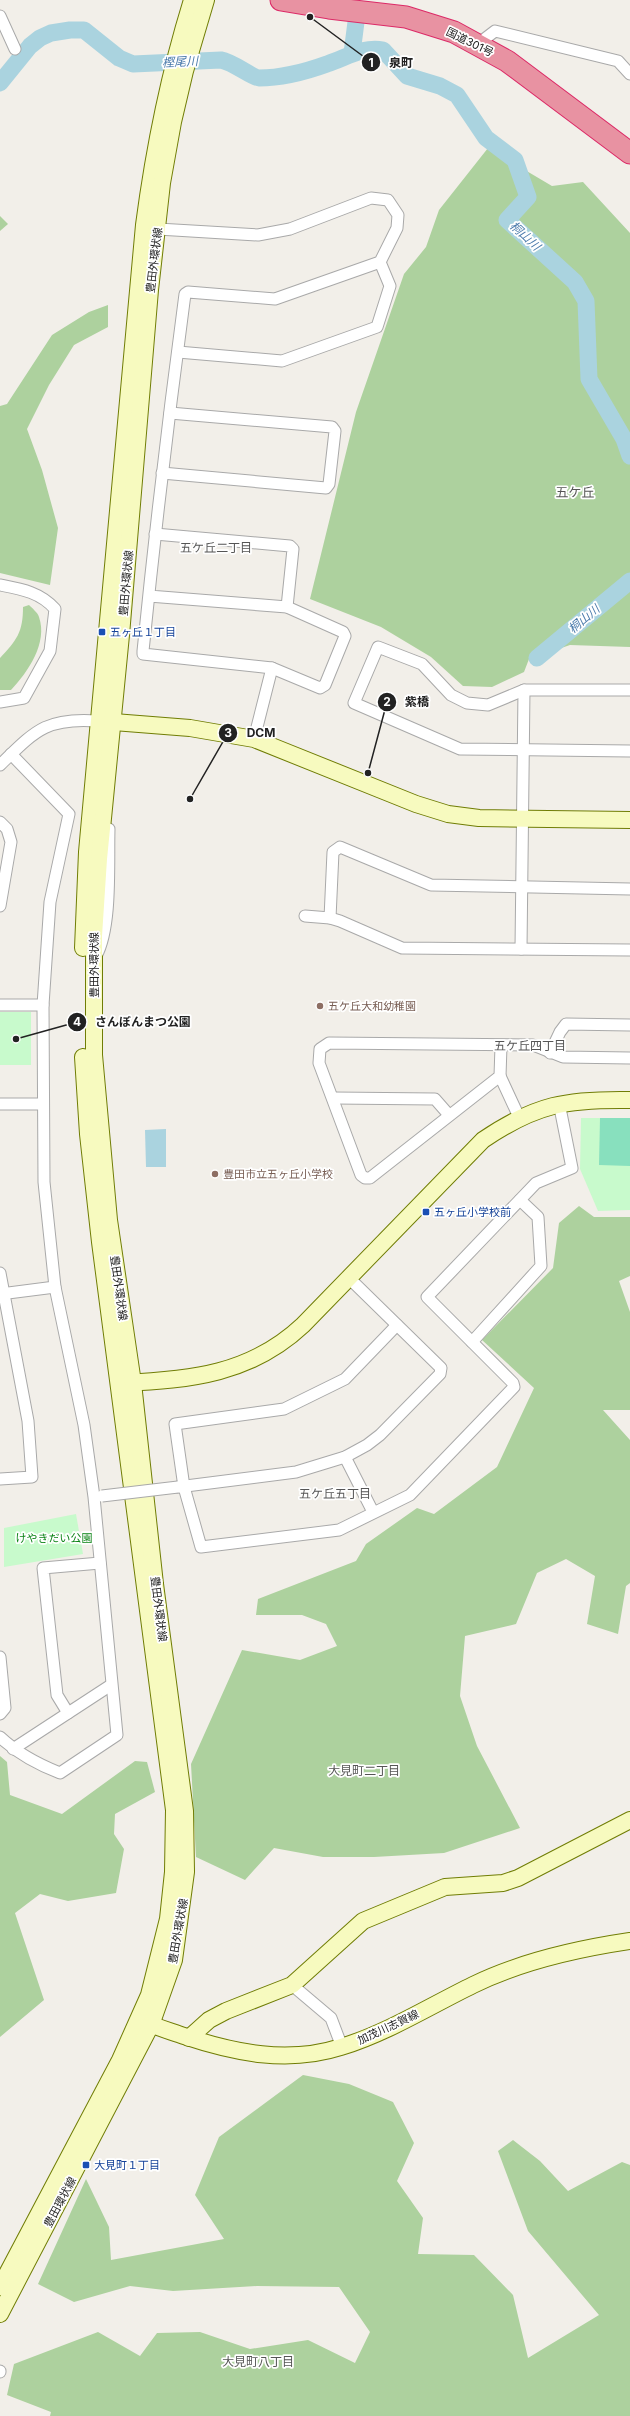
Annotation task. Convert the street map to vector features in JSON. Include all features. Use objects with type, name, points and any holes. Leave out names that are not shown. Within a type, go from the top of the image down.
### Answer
[{"type":"highway","name":"国道301号","points":[[281,0],[361,8],[406,17],[454,32],[507,61],[630,153]]},
{"type":"street","name":"豊田外環状線","points":[[126,1383],[100,1131],[94,1055],[94,960],[96,898],[104,802],[105,721],[144,225],[154,150],[189,31],[192,0]]},
{"type":"street","name":"豊田外環状線","points":[[189,31],[206,0]]},
{"type":"street","points":[[0,16],[15,49]]},
{"type":"street","points":[[478,44],[495,31],[618,61],[630,74]]},
{"type":"street","name":"豊田外環状線","points":[[145,2022],[174,1960],[181,1921],[186,1872],[185,1811],[155,1584],[88,1134],[83,1056],[83,936],[87,852],[105,721],[121,635],[150,290],[162,183],[178,71]]},
{"type":"street","points":[[148,596],[287,607],[343,632],[345,636],[325,685],[320,688],[272,668],[143,654],[148,596],[162,473],[187,292],[275,299],[380,262],[396,228],[398,215],[388,200],[371,198],[290,229],[258,235],[158,229]]},
{"type":"street","points":[[178,352],[282,361],[377,326],[390,286],[380,262]]},
{"type":"street","points":[[162,473],[326,488],[329,484],[335,431],[332,427],[170,413]]},
{"type":"street","points":[[155,534],[290,546],[293,550],[287,607]]},
{"type":"street","points":[[0,585],[24,590],[46,598],[55,609],[50,651],[24,698],[0,702]]},
{"type":"street","points":[[630,690],[524,690],[488,705],[467,703],[451,695],[422,664],[378,647],[354,703],[460,749],[524,751],[630,751]]},
{"type":"street","points":[[254,740],[272,668]]},
{"type":"street","points":[[521,949],[524,690]]},
{"type":"street","points":[[0,765],[41,728],[64,720],[105,721],[190,728],[254,740],[416,804],[448,814],[479,818],[630,820]]},
{"type":"street","points":[[0,1738],[13,1749],[36,1763],[60,1773],[116,1736],[100,1563],[98,1497],[55,1288],[44,1182],[43,1005],[50,902],[69,814],[11,754]]},
{"type":"street","points":[[0,822],[7,829],[11,842],[0,906]]},
{"type":"street","points":[[330,918],[333,852],[340,847],[430,885],[630,889]]},
{"type":"street","points":[[305,916],[330,918],[402,948],[630,950]]},
{"type":"street","points":[[0,1005],[43,1005]]},
{"type":"street","points":[[550,1053],[560,1032],[566,1024],[630,1024]]},
{"type":"street","points":[[500,1076],[370,1178],[365,1178],[361,1175],[334,1098],[319,1063],[320,1049],[329,1043],[533,1046],[568,1058],[630,1058]]},
{"type":"street","points":[[502,1046],[500,1076],[519,1117]]},
{"type":"street","points":[[334,1098],[435,1099],[449,1115]]},
{"type":"street","points":[[126,1383],[213,1374],[234,1368],[260,1357],[292,1335],[483,1140],[519,1117],[559,1103],[591,1099],[630,1100]]},
{"type":"street","points":[[398,1325],[345,1379],[284,1409],[178,1422],[174,1427],[181,1487],[199,1544],[202,1547],[339,1530],[410,1495],[514,1388],[513,1383],[427,1296],[536,1183],[572,1168],[559,1103]]},
{"type":"street","points":[[0,1104],[43,1104]]},
{"type":"street","points":[[472,1342],[541,1266],[538,1217],[520,1200]]},
{"type":"street","points":[[0,1274],[1,1294],[28,1421],[32,1477],[0,1479]]},
{"type":"street","points":[[98,1497],[296,1472],[345,1457],[367,1445],[380,1435],[440,1374],[441,1368],[348,1278]]},
{"type":"street","points":[[1,1294],[55,1288]]},
{"type":"street","points":[[345,1457],[373,1512]]},
{"type":"street","points":[[68,1713],[57,1695],[43,1568],[100,1563]]},
{"type":"street","points":[[0,1657],[5,1708],[0,1714]]},
{"type":"street","points":[[13,1749],[112,1685]]},
{"type":"street","points":[[189,2038],[209,2020],[226,2011],[292,1985],[362,1921],[445,1887],[503,1883],[518,1878],[630,1820]]},
{"type":"street","name":"加茂川志賀線","points":[[145,2022],[230,2051],[260,2055],[293,2056],[342,2047],[380,2032],[474,1985],[527,1963],[570,1951],[630,1941]]},
{"type":"street","points":[[292,1985],[331,2018],[342,2047]]},
{"type":"street","name":"豊田環状線","points":[[0,2287],[145,2022]]},
{"type":"street","name":"豊田環状線","points":[[0,2314],[145,2022]]},
{"type":"green space","points":[[488,148],[552,186],[583,182],[630,233],[630,647],[570,645],[529,659],[524,672],[492,687],[463,686],[431,657],[381,627],[310,599],[356,412],[404,274],[426,247],[439,210]]},
{"type":"green space","points":[[0,216],[8,224],[0,231]]},
{"type":"green space","points":[[108,305],[108,327],[74,345],[49,385],[27,429],[42,470],[58,528],[50,585],[0,573],[0,406],[7,404],[52,335],[89,312]]},
{"type":"green space","points":[[29,605],[39,617],[41,637],[39,647],[30,666],[11,690],[0,690],[0,658],[15,641],[22,623],[23,607]]},
{"type":"green space","points":[[0,1012],[31,1012],[31,1065],[0,1065]]},
{"type":"green space","points":[[581,1118],[630,1118],[630,1210],[598,1211],[580,1169]]},
{"type":"green space","points":[[600,1118],[630,1118],[630,1166],[599,1165]]},
{"type":"green space","points":[[579,1206],[594,1217],[630,1217],[630,1276],[619,1281],[630,1312],[630,1410],[603,1410],[630,1440],[630,1583],[626,1586],[618,1634],[587,1624],[595,1576],[566,1559],[537,1573],[516,1624],[465,1636],[460,1696],[477,1746],[520,1828],[444,1853],[374,1857],[323,1857],[274,1848],[245,1880],[196,1857],[191,1764],[242,1650],[300,1660],[337,1646],[326,1624],[302,1615],[256,1615],[258,1599],[356,1561],[366,1544],[417,1508],[434,1514],[497,1467],[534,1388],[482,1340],[553,1268],[559,1223]]},
{"type":"green space","name":"けやきだい公園","points":[[76,1514],[83,1554],[4,1567],[4,1528]]},
{"type":"green space","points":[[0,1756],[7,1762],[10,1795],[62,1814],[135,1761],[147,1762],[155,1792],[115,1814],[114,1834],[124,1849],[116,1893],[68,1901],[40,1894],[15,1913],[44,2000],[0,2037]]},
{"type":"green space","points":[[303,2075],[349,2084],[393,2102],[414,2143],[397,2181],[423,2218],[418,2254],[474,2255],[513,2295],[528,2358],[599,2315],[528,2231],[498,2151],[513,2140],[540,2161],[568,2191],[622,2162],[630,2165],[630,2416],[50,2416],[51,2412],[7,2395],[14,2364],[98,2332],[140,2356],[157,2333],[200,2332],[250,2349],[308,2340],[355,2363],[370,2332],[339,2287],[257,2286],[173,2291],[130,2286],[74,2302],[38,2284],[86,2179],[109,2227],[111,2260],[224,2239],[195,2195],[219,2137]]},
{"type":"water","points":[[166,1129],[166,1167],[146,1167],[145,1130]]},
{"type":"waterway","name":"樫尾川","points":[[352,53],[356,22]]},
{"type":"waterway","name":"桐山川","points":[[0,83],[30,46],[40,38],[51,33],[70,30],[84,30],[119,58],[133,64],[221,60],[226,61],[259,78],[285,76],[327,64],[362,51],[376,49],[383,50],[407,76],[440,86],[457,95],[486,138],[515,160],[528,197],[507,220],[575,282],[586,301],[589,379],[624,439],[630,456]]},
{"type":"waterway","name":"桐山川","points":[[537,658],[630,581]]},
{"type":"place","name":"泉町","points":[[310,17]]},
{"type":"place","name":"五ヶ丘１丁目","points":[[102,632]]},
{"type":"place","name":"紫橋","points":[[368,773]]},
{"type":"place","name":"DCM","points":[[190,799]]},
{"type":"place","name":"五ケ丘大和幼稚園","points":[[320,1006]]},
{"type":"place","name":"さんぼんまつ公園","points":[[16,1039]]},
{"type":"place","name":"豊田市立五ヶ丘小学校","points":[[215,1174]]},
{"type":"place","name":"五ヶ丘小学校前","points":[[426,1212]]},
{"type":"place","name":"大見町１丁目","points":[[86,2165]]},
{"type":"district","name":"五ケ丘","points":[[575,492]]},
{"type":"district","name":"五ケ丘二丁目","points":[[216,548]]},
{"type":"district","name":"五ケ丘四丁目","points":[[530,1046]]},
{"type":"district","name":"五ケ丘五丁目","points":[[335,1494]]},
{"type":"district","name":"大見町二丁目","points":[[364,1771]]},
{"type":"district","name":"大見町八丁目","points":[[258,2362]]}]
